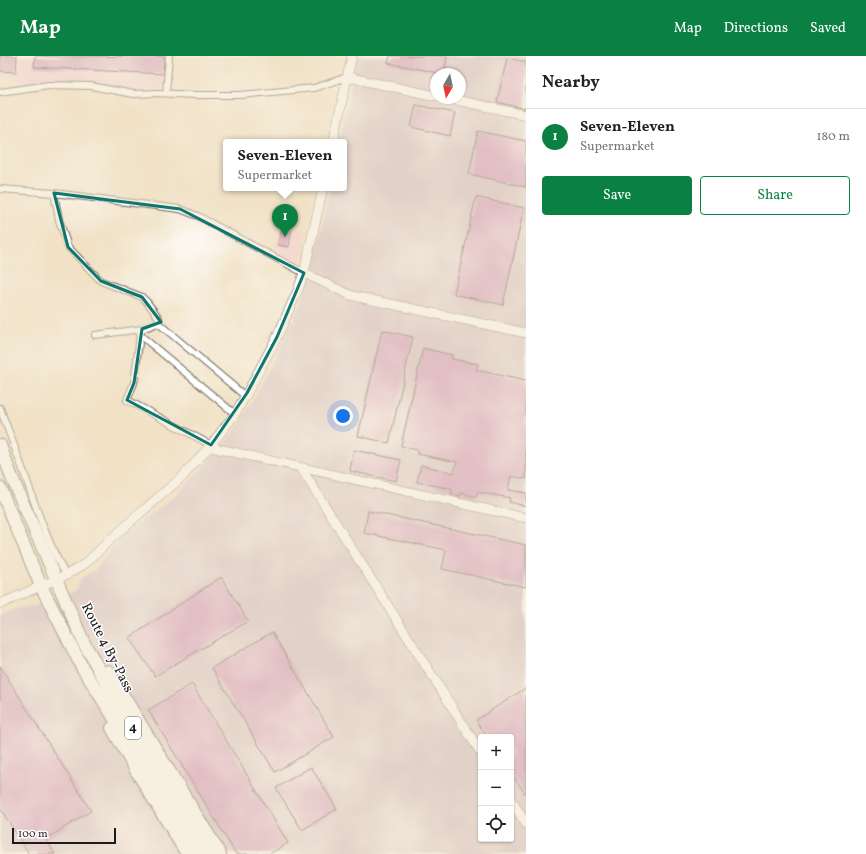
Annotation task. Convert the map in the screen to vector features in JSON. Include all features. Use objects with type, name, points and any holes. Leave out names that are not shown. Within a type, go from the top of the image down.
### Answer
[{"type":"highway","name":"Route 4 By-Pass","points":[[0,445],[12,478],[61,577],[65,598],[84,643],[117,702],[209,854]]},
{"type":"highway","name":"Route 4 By-Pass","points":[[0,488],[41,586],[82,667],[198,854]]},
{"type":"highway","points":[[65,598],[220,854]]},
{"type":"highway","points":[[82,667],[88,685],[137,772],[187,854]]},
{"type":"street","points":[[166,93],[170,56]]},
{"type":"street","points":[[334,139],[352,56]]},
{"type":"street","points":[[0,92],[49,85],[91,86],[133,94],[166,93],[195,95],[242,95],[314,88],[348,77],[430,95]]},
{"type":"street","points":[[466,102],[526,115]]},
{"type":"street","points":[[0,188],[54,193],[180,209],[198,216],[304,273],[358,297],[526,333]]},
{"type":"street","points":[[0,604],[61,577],[86,563],[113,537],[183,476],[211,446],[235,414],[277,336],[304,273],[322,191]]},
{"type":"street","points":[[54,193],[59,220],[68,247],[101,281],[142,297],[159,318],[158,323]]},
{"type":"street","points":[[158,323],[245,396]]},
{"type":"street","points":[[95,334],[141,332],[158,323]]},
{"type":"street","points":[[141,332],[235,414]]},
{"type":"street","points":[[141,332],[134,383],[127,400],[211,446],[301,468],[526,518]]},
{"type":"street","points":[[0,408],[34,506],[60,565],[61,577]]},
{"type":"street","points":[[301,468],[478,747]]},
{"type":"street","points":[[514,805],[526,824]]},
{"type":"highlighted area","points":[[54,193],[180,209],[304,273],[277,337],[247,393],[211,445],[127,400],[134,383],[142,329],[161,322],[142,297],[101,281],[68,247]]},
{"type":"shaded area","points":[[0,56],[168,56],[165,84],[160,90],[132,90],[85,82],[24,86],[14,75],[0,75]]},
{"type":"shaded area","points":[[357,56],[526,56],[526,854],[0,854],[0,615],[19,608],[45,604],[76,590],[81,579],[96,569],[120,538],[176,495],[224,444],[239,425],[274,361],[301,304],[313,271],[329,191],[347,191],[347,139],[340,139]]},
{"type":"shaded area","points":[[281,225],[307,230],[300,263],[294,265],[275,255]]},
{"type":"building","points":[[0,56],[17,56],[16,72],[0,71]]},
{"type":"building","points":[[35,56],[164,56],[163,74],[34,67]]},
{"type":"building","points":[[390,56],[447,56],[445,68],[430,68],[430,71],[388,63]]},
{"type":"building","points":[[507,58],[526,62],[526,109],[497,102]]},
{"type":"building","points":[[416,105],[455,113],[450,136],[411,127]]},
{"type":"building","points":[[478,131],[526,141],[526,187],[469,174]]},
{"type":"building","points":[[476,197],[524,208],[503,305],[454,294]]},
{"type":"building","points":[[282,226],[292,228],[289,247],[278,245]]},
{"type":"building","points":[[382,330],[413,337],[389,443],[358,436]]},
{"type":"building","points":[[423,348],[452,355],[452,359],[478,364],[476,370],[526,381],[526,479],[511,476],[508,490],[526,493],[526,506],[509,502],[510,498],[478,492],[476,497],[461,493],[460,496],[451,494],[452,489],[417,482],[421,465],[454,473],[457,462],[417,454],[417,450],[401,446]]},
{"type":"building","points":[[354,450],[401,460],[396,481],[350,471]]},
{"type":"building","points":[[368,511],[526,545],[526,587],[442,569],[446,550],[364,533]]},
{"type":"building","points":[[221,577],[248,621],[155,676],[129,638]]},
{"type":"building","points":[[272,632],[334,737],[275,772],[212,668]]},
{"type":"building","points":[[0,666],[91,811],[46,839],[55,854],[29,854],[0,808]]},
{"type":"building","points":[[192,684],[288,843],[269,854],[236,854],[148,710]]},
{"type":"building","points":[[526,688],[526,795],[514,777],[514,734],[485,734],[476,720]]},
{"type":"building","points":[[311,767],[337,809],[302,830],[276,788]]},
{"type":"place","name":"Seven-Eleven","points":[[285,237]]}]
